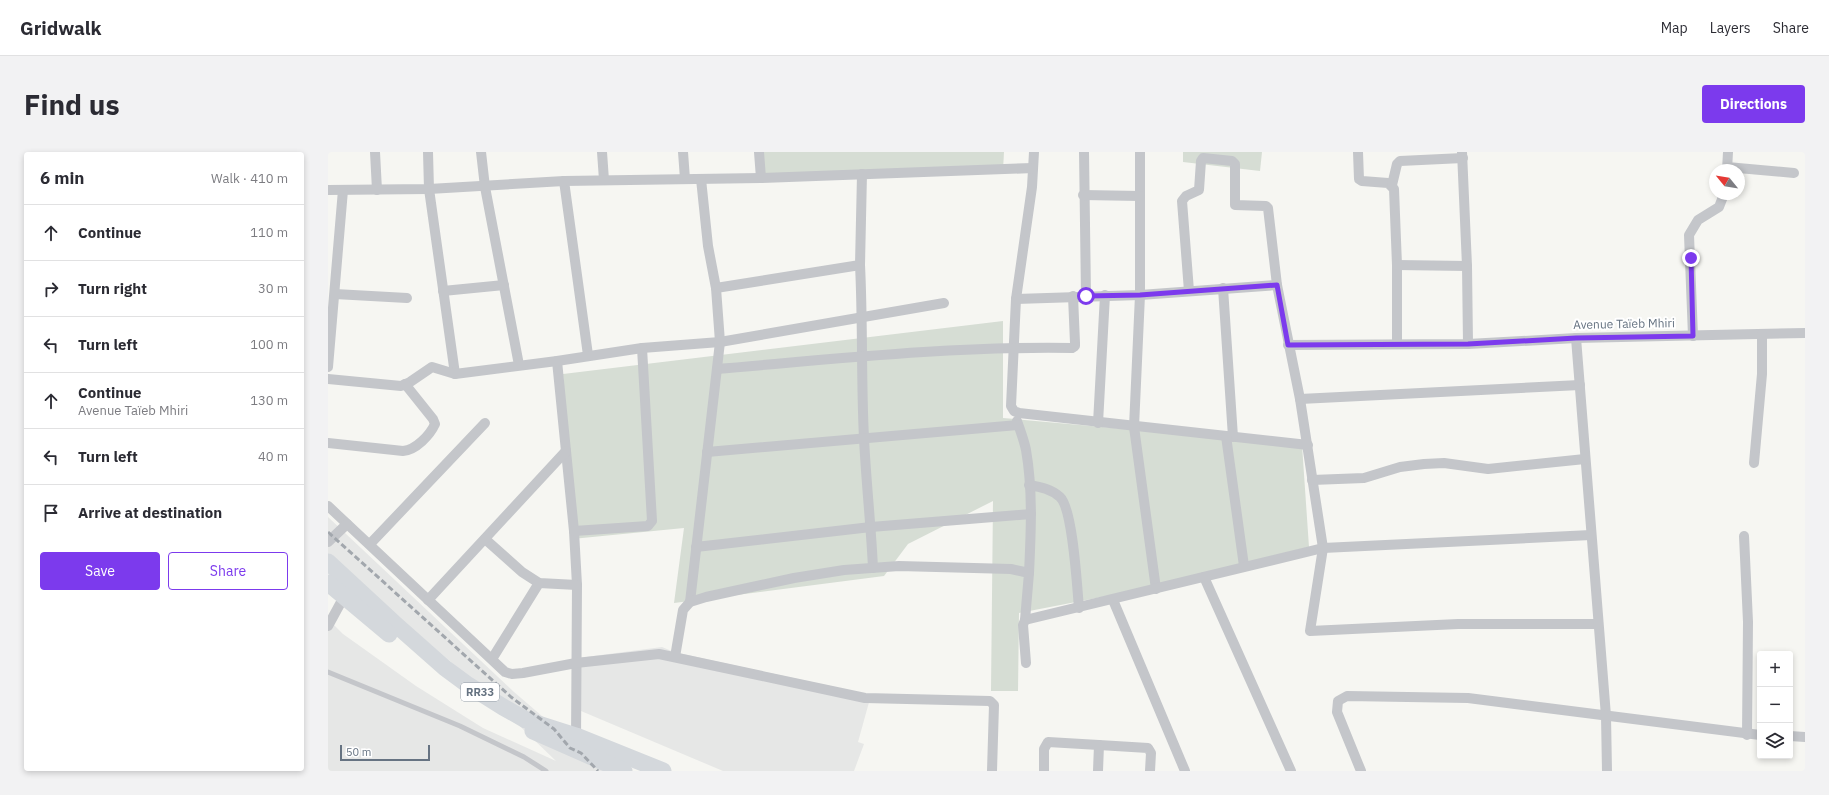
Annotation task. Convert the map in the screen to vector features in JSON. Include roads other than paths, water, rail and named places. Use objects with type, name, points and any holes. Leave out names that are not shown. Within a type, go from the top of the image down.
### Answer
[{"type":"highway","name":"RR33","points":[[328,562],[348,591],[471,698],[496,713],[576,743],[663,771]]},
{"type":"highway","name":"RR33","points":[[328,583],[348,591]]},
{"type":"highway","name":"RR33","points":[[576,743],[624,771]]},
{"type":"street","points":[[375,152],[377,190]]},
{"type":"street","points":[[428,152],[429,189],[455,374]]},
{"type":"street","points":[[481,152],[485,187],[519,365]]},
{"type":"street","points":[[602,152],[604,180]]},
{"type":"street","points":[[683,152],[685,179]]},
{"type":"street","points":[[759,152],[760,178]]},
{"type":"street","points":[[1026,663],[1023,625],[1025,620],[1029,573],[1031,514],[1026,450],[1014,411],[1011,406],[1016,299],[1034,168],[1034,152]]},
{"type":"street","points":[[1084,152],[1083,195],[1086,296]]},
{"type":"street","points":[[1140,152],[1140,295],[1134,427],[1156,589]]},
{"type":"street","points":[[1358,152],[1359,179],[1362,181],[1388,183],[1392,185]]},
{"type":"street","points":[[1727,164],[1728,152]]},
{"type":"street","points":[[1397,344],[1397,265],[1394,189],[1392,185],[1397,164],[1400,161],[1463,155],[1468,344]]},
{"type":"street","points":[[1190,291],[1182,201],[1186,196],[1199,190],[1201,161],[1203,158],[1228,156],[1235,164],[1235,205],[1266,206],[1268,208],[1277,285],[1300,399],[1323,548],[1310,631],[1458,624],[1598,624]]},
{"type":"street","points":[[328,190],[429,189],[485,187],[564,181],[760,178],[1034,168]]},
{"type":"street","points":[[1745,170],[1794,173]]},
{"type":"street","points":[[862,174],[860,265],[863,317],[861,356],[864,439],[872,527],[873,568]]},
{"type":"street","points":[[690,602],[720,342],[716,288],[708,246],[701,179]]},
{"type":"street","points":[[564,181],[588,355]]},
{"type":"street","points":[[328,367],[343,190]]},
{"type":"street","points":[[1083,195],[1140,196]]},
{"type":"street","points":[[1693,336],[1690,234],[1698,220],[1719,207],[1722,200]]},
{"type":"street","points":[[716,288],[860,265]]},
{"type":"street","points":[[1397,265],[1467,266]]},
{"type":"street","points":[[443,291],[504,285]]},
{"type":"street","points":[[1016,299],[1140,295],[1277,285]]},
{"type":"street","points":[[1222,288],[1230,437],[1244,566]]},
{"type":"street","points":[[335,294],[407,298]]},
{"type":"street","points":[[1098,423],[1105,295]]},
{"type":"street","points":[[717,369],[861,356],[1013,347],[1075,346],[1073,296]]},
{"type":"street","points":[[328,379],[400,386],[432,367],[455,374],[519,365],[557,362],[588,355],[642,348],[720,342],[944,303]]},
{"type":"street","name":"Avenue Taïeb Mhiri","points":[[1288,345],[1468,344],[1576,338],[1805,333]]},
{"type":"street","points":[[1754,463],[1762,374],[1762,334]]},
{"type":"street","points":[[1576,338],[1606,716],[1607,771]]},
{"type":"street","points":[[574,531],[648,526],[652,521],[642,348]]},
{"type":"street","points":[[557,362],[574,531],[577,585],[576,743]]},
{"type":"street","points":[[328,443],[403,451],[409,451],[416,447],[435,424],[433,419],[405,384]]},
{"type":"street","points":[[1300,399],[1580,385]]},
{"type":"street","points":[[1014,411],[1019,413],[1098,423],[1308,445]]},
{"type":"street","points":[[370,544],[485,423]]},
{"type":"street","points":[[707,452],[1018,425]]},
{"type":"street","points":[[428,600],[566,451]]},
{"type":"street","points":[[1312,480],[1364,478],[1400,467],[1424,464],[1444,463],[1488,469],[1585,459]]},
{"type":"street","points":[[1029,485],[1048,488],[1061,498],[1069,516],[1079,608]]},
{"type":"street","points":[[328,506],[505,672],[512,674],[576,662],[650,654],[675,657],[865,698],[990,701],[994,705],[992,771]]},
{"type":"street","points":[[696,547],[872,527],[1031,514]]},
{"type":"street","points":[[328,542],[347,524]]},
{"type":"street","points":[[1025,620],[1113,600],[1244,566],[1323,548],[1591,535]]},
{"type":"street","points":[[1744,536],[1748,622],[1747,735]]},
{"type":"street","points":[[485,539],[522,572],[539,583],[577,585]]},
{"type":"street","points":[[675,657],[683,610],[690,602],[706,597],[794,578],[844,570],[899,566],[935,566],[1011,569],[1029,573]]},
{"type":"street","points":[[1204,577],[1291,771]]},
{"type":"street","points":[[492,659],[539,583]]},
{"type":"street","points":[[328,626],[348,591]]},
{"type":"street","points":[[1113,600],[1185,771]]},
{"type":"street","points":[[1361,771],[1337,712],[1338,701],[1347,696],[1468,698],[1747,735],[1757,735]]},
{"type":"street","points":[[1793,736],[1805,737]]},
{"type":"street","points":[[1044,771],[1044,749],[1048,742],[1148,748],[1151,753],[1150,771]]},
{"type":"street","points":[[1098,771],[1099,745]]},
{"type":"lane","points":[[328,672],[460,726],[524,757],[546,771]]},
{"type":"railway","points":[[328,532],[511,697],[554,729],[570,748],[581,753],[598,771]]}]
